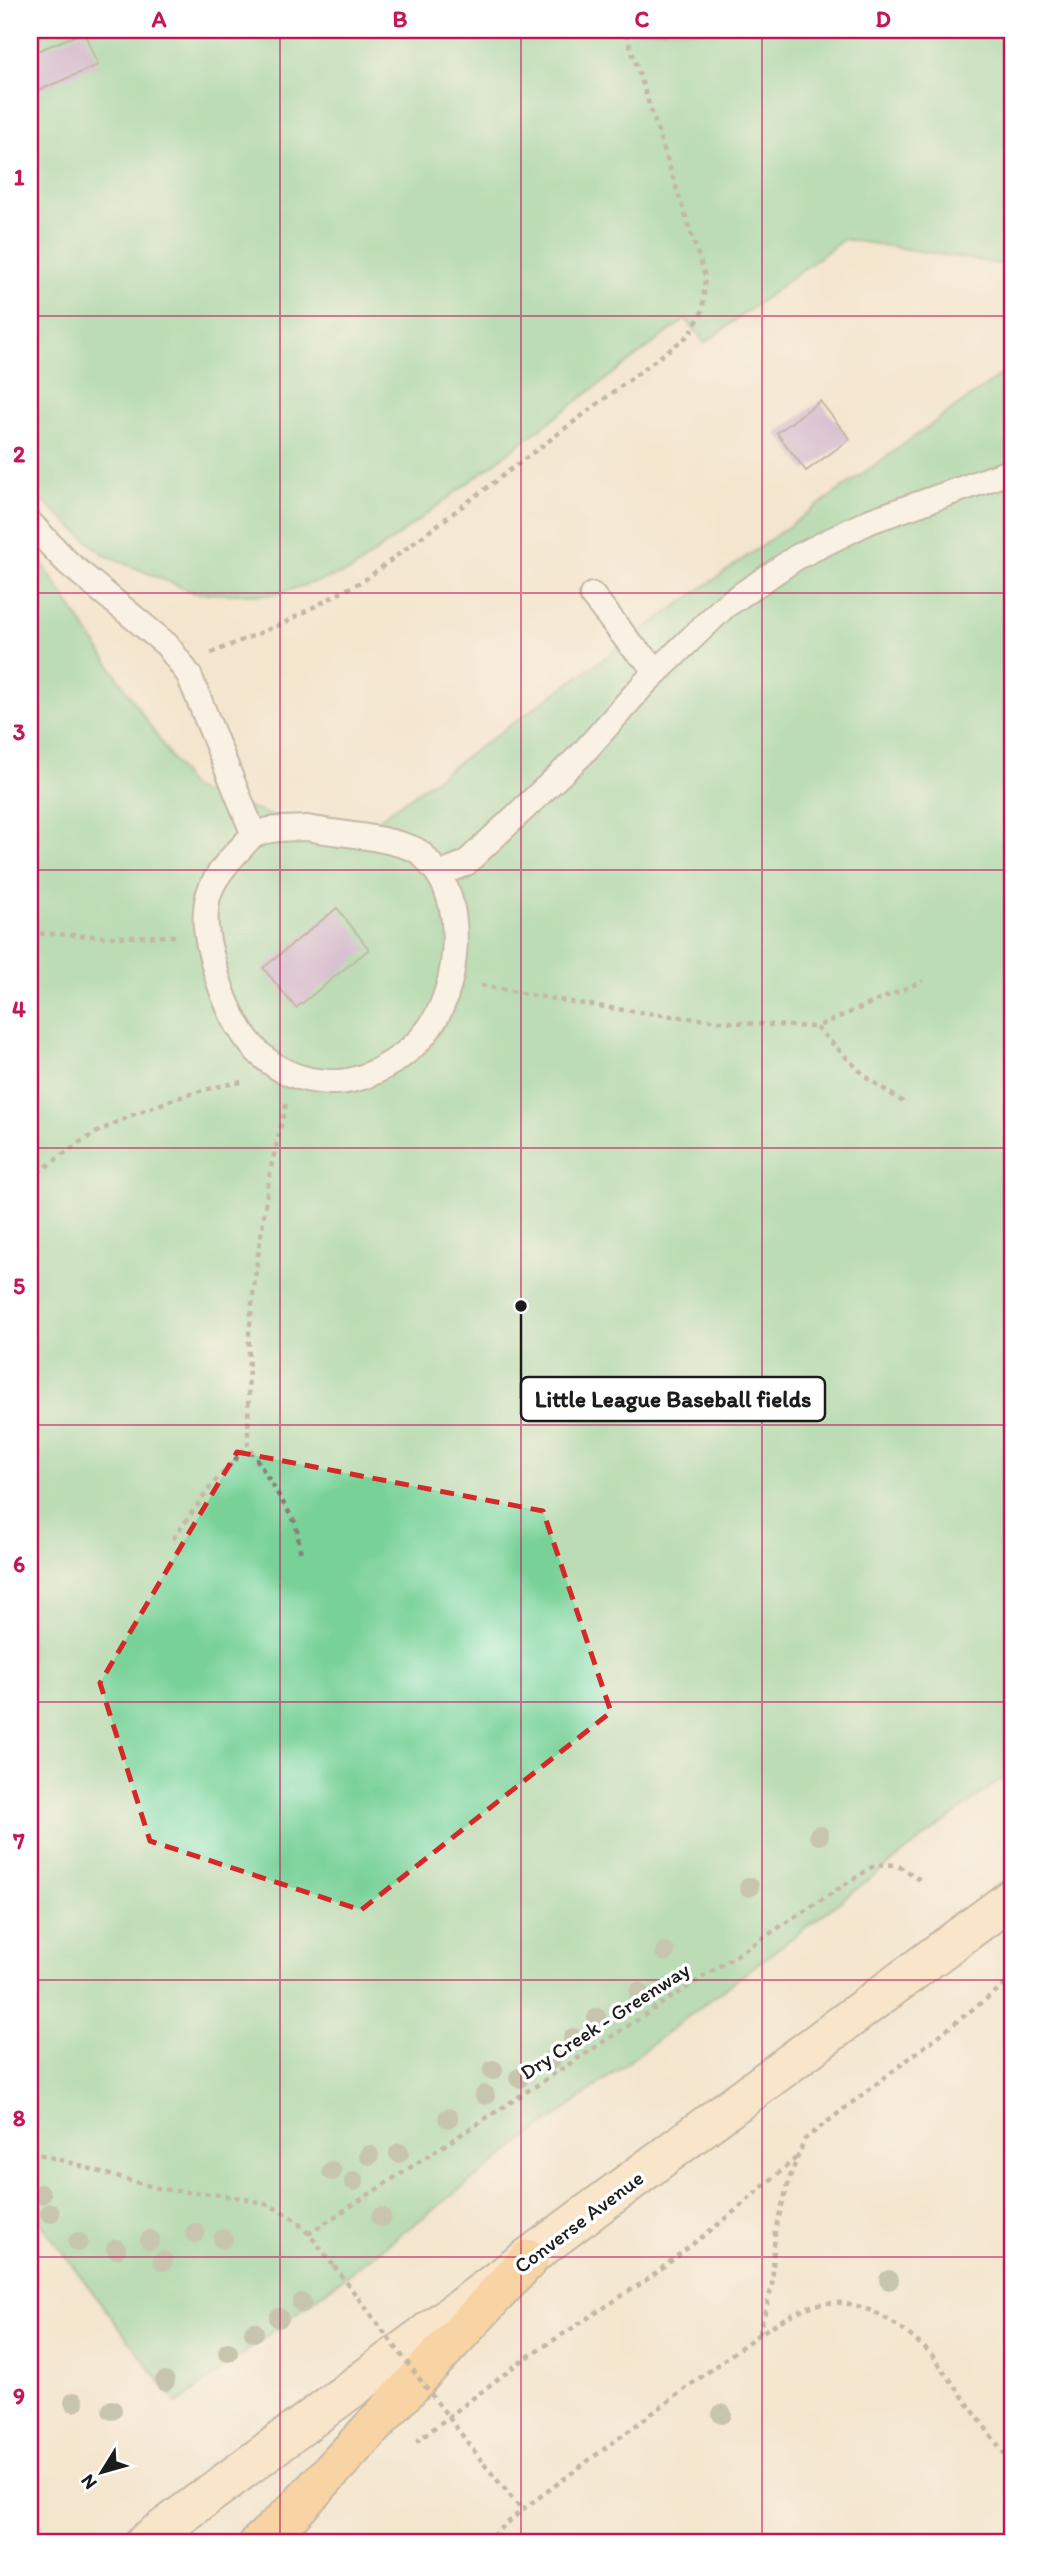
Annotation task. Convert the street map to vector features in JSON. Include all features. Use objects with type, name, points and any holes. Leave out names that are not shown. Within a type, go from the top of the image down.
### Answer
[{"type":"main road","name":"Converse Avenue","points":[[144,2543],[1012,1898]]},
{"type":"main road","points":[[259,2543],[294,2511],[529,2259]]},
{"type":"lane","points":[[440,874],[466,863],[583,753],[658,670],[725,606],[797,557],[870,521],[1012,471]]},
{"type":"lane","points":[[30,523],[68,563],[167,645],[184,667],[254,835]]},
{"type":"lane","points":[[592,595],[632,646],[658,670]]},
{"type":"lane","points":[[307,828],[389,843],[418,851],[440,874],[452,902],[456,947],[448,988],[433,1024],[408,1052],[370,1074],[332,1083],[283,1071],[257,1053],[233,1022],[206,936],[206,900],[222,868],[254,835],[275,829],[307,828]]},
{"type":"path","points":[[184,667],[284,623],[366,579],[690,334],[703,310],[705,276],[625,30]]},
{"type":"path","points":[[30,933],[111,937],[206,936]]},
{"type":"path","points":[[450,977],[561,1002],[734,1024],[816,1027],[923,981]]},
{"type":"path","points":[[816,1027],[865,1076],[903,1102]]},
{"type":"path","points":[[30,1179],[87,1138],[153,1107],[221,1085],[246,1082],[283,1071],[250,1333],[248,1445],[296,1524],[301,1555]]},
{"type":"path","points":[[173,1539],[212,1485],[248,1445]]},
{"type":"path","name":"Dry Creek - Greenway","points":[[308,2234],[872,1867],[887,1863],[898,1864],[922,1881]]},
{"type":"path","points":[[759,2334],[772,2286],[775,2230],[805,2139],[1012,1979]]},
{"type":"path","points":[[30,2152],[162,2189],[227,2195],[257,2201],[292,2219],[334,2266],[522,2510]]},
{"type":"path","points":[[411,2446],[520,2362],[645,2281],[729,2217],[797,2157]]},
{"type":"path","points":[[485,2543],[522,2510],[759,2334],[790,2315],[812,2306],[830,2303],[847,2304],[884,2317],[932,2355],[1012,2464]]},
{"type":"highlighted area","points":[[237,1452],[543,1511],[611,1712],[361,1910],[150,1841],[100,1683]]},
{"type":"green space","points":[[30,30],[1012,30],[1012,266],[844,239],[705,343],[686,319],[351,571],[273,595],[195,593],[104,555],[30,490]]},
{"type":"green space","points":[[1012,367],[1012,1771],[177,2404],[30,2209],[30,545],[192,789],[348,841]]},
{"type":"building","points":[[84,32],[98,65],[30,94],[30,54]]},
{"type":"building","points":[[820,401],[850,439],[806,471],[777,433]]},
{"type":"building","points":[[337,908],[369,949],[296,1008],[263,968]]},
{"type":"place","name":"Little League Baseball fields","points":[[521,1306]]}]
